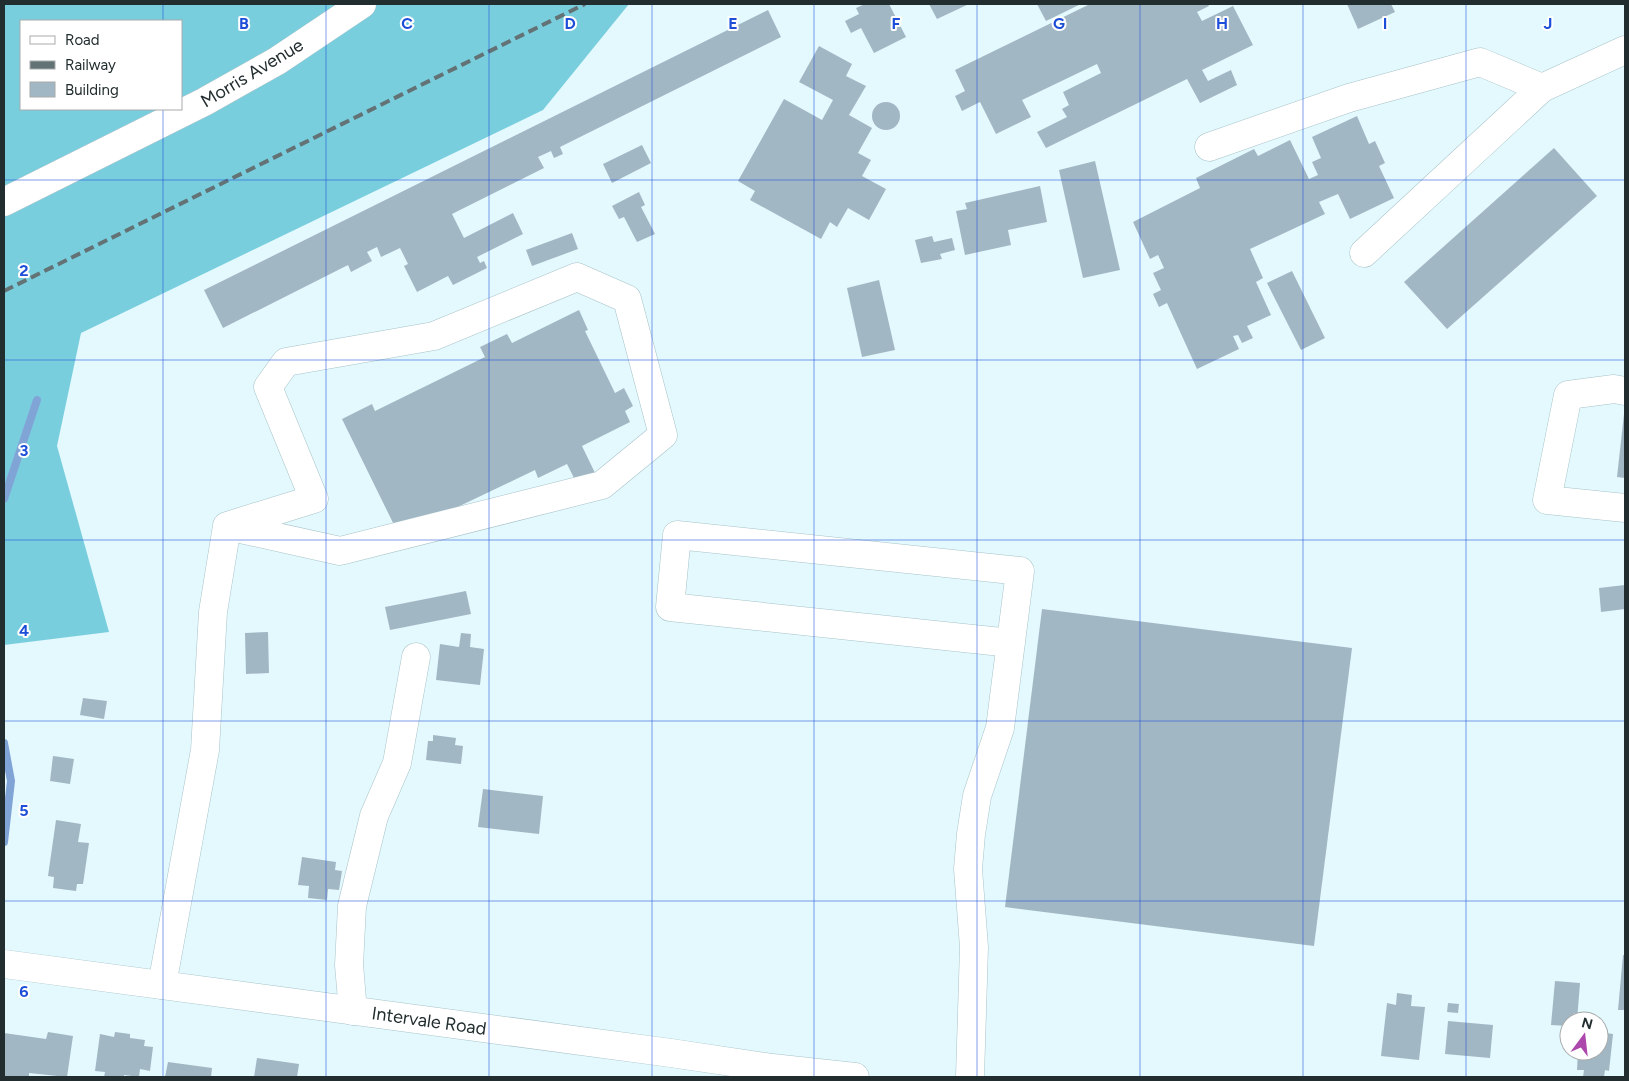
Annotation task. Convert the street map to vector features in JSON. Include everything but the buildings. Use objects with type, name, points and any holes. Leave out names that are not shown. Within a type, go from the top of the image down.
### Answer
[{"type":"street","name":"Morris Avenue","points":[[4,202],[204,102],[276,60],[362,4]]},
{"type":"street","points":[[1364,253],[1542,88],[1625,50]]},
{"type":"street","points":[[1209,147],[1349,98],[1480,62],[1542,88]]},
{"type":"street","points":[[577,277],[626,299],[663,435],[602,486],[340,551],[226,526],[314,498],[268,387],[286,362],[434,336],[577,277]]},
{"type":"street","points":[[1625,390],[1614,389],[1568,395],[1547,500],[1625,508]]},
{"type":"street","points":[[162,985],[205,750],[213,612],[226,526]]},
{"type":"street","points":[[970,1077],[974,947],[968,877],[971,834],[978,796],[1000,728],[1011,643],[1020,571],[677,535],[670,607],[1011,643]]},
{"type":"street","points":[[353,1011],[348,965],[352,906],[374,816],[397,763],[416,657]]},
{"type":"street","name":"Intervale Road","points":[[4,964],[772,1068],[855,1077]]},
{"type":"shaded area","points":[[4,4],[629,4],[543,110],[81,333],[57,446],[109,632],[4,645]]},
{"type":"waterway","points":[[4,499],[37,400]]},
{"type":"waterway","points":[[4,743],[11,781],[4,842]]},
{"type":"railway","points":[[4,291],[585,4]]}]
